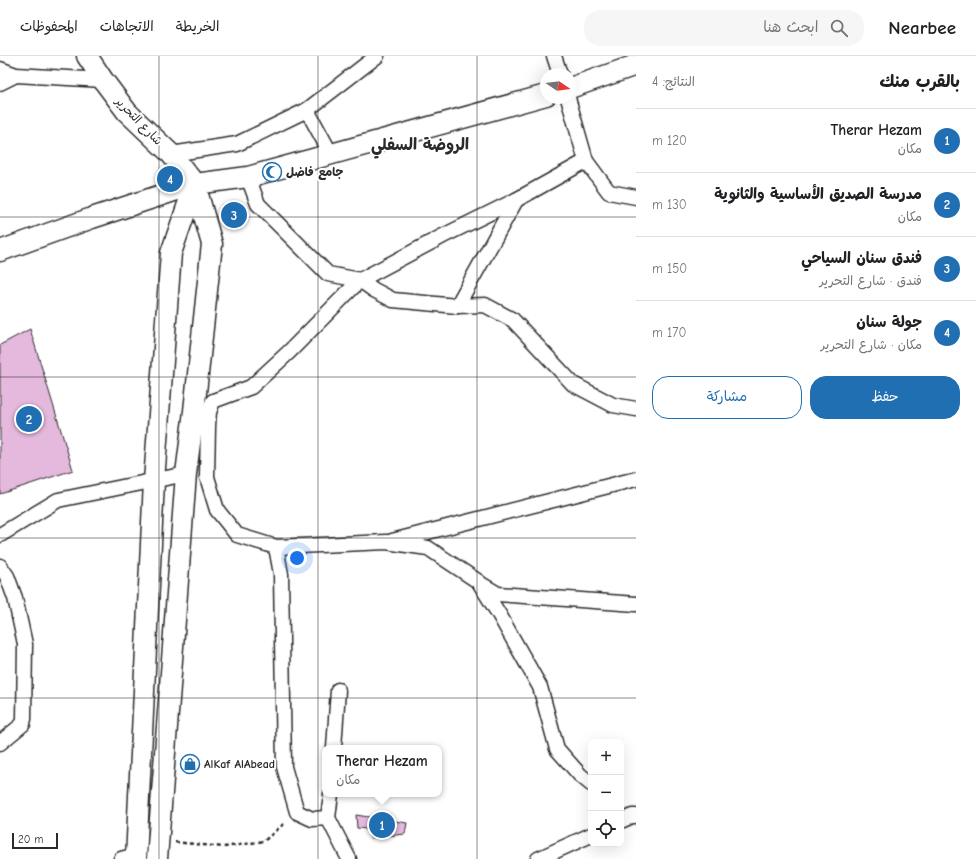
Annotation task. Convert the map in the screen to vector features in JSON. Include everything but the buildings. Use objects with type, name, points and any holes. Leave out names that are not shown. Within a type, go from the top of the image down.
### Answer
[{"type":"main road","name":"شارع التحرير","points":[[88,56],[103,80],[127,112],[171,154],[195,184]]},
{"type":"main road","points":[[576,86],[636,65]]},
{"type":"main road","points":[[0,251],[92,218],[195,184],[248,177],[540,97]]},
{"type":"main road","points":[[157,859],[186,474],[202,411],[212,244],[195,184]]},
{"type":"main road","points":[[131,858],[154,481],[171,253],[195,184]]},
{"type":"street","points":[[171,154],[237,144],[307,110],[377,56]]},
{"type":"street","points":[[554,56],[558,68]]},
{"type":"street","points":[[0,69],[16,75],[103,80]]},
{"type":"street","points":[[0,83],[16,75]]},
{"type":"street","points":[[570,104],[586,161],[609,192],[636,197]]},
{"type":"street","points":[[307,110],[331,154]]},
{"type":"street","points":[[586,161],[516,200],[443,236],[360,280],[289,352],[251,387],[213,401],[202,411],[208,426],[207,477],[217,510],[237,535],[276,547],[386,542],[428,548],[498,594],[636,604]]},
{"type":"street","points":[[248,177],[258,204],[328,274],[360,280],[374,290],[393,300],[457,306],[485,305],[513,320],[573,384],[613,404],[636,410]]},
{"type":"street","points":[[457,306],[516,200]]},
{"type":"street","points":[[0,535],[58,500],[186,474]]},
{"type":"street","points":[[386,542],[636,479]]},
{"type":"street","points":[[276,547],[281,574],[284,767],[298,812],[312,819],[328,818]]},
{"type":"street","points":[[0,566],[7,576],[15,598],[25,644],[23,724],[0,743]]},
{"type":"street","points":[[479,582],[540,687],[557,749],[588,781]]},
{"type":"street","points":[[334,745],[338,690]]},
{"type":"street","points":[[331,797],[328,818],[348,859]]},
{"type":"street","points":[[538,859],[588,836]]},
{"type":"path","points":[[171,842],[223,847],[264,841],[298,812]]},
{"type":"place","name":"جامع فاضل","points":[[272,172]]},
{"type":"place","name":"جولة سنان","points":[[170,179]]},
{"type":"place","name":"فندق سنان السياحي","points":[[234,215]]},
{"type":"place","name":"مدرسة الصديق الأساسية والثانوية","points":[[29,419]]},
{"type":"place","name":"AlKaf AlAbead","points":[[190,764]]},
{"type":"place","name":"Therar Hezam","points":[[382,825]]},
{"type":"district","name":"الروضة السفلي","points":[[420,144]]}]
